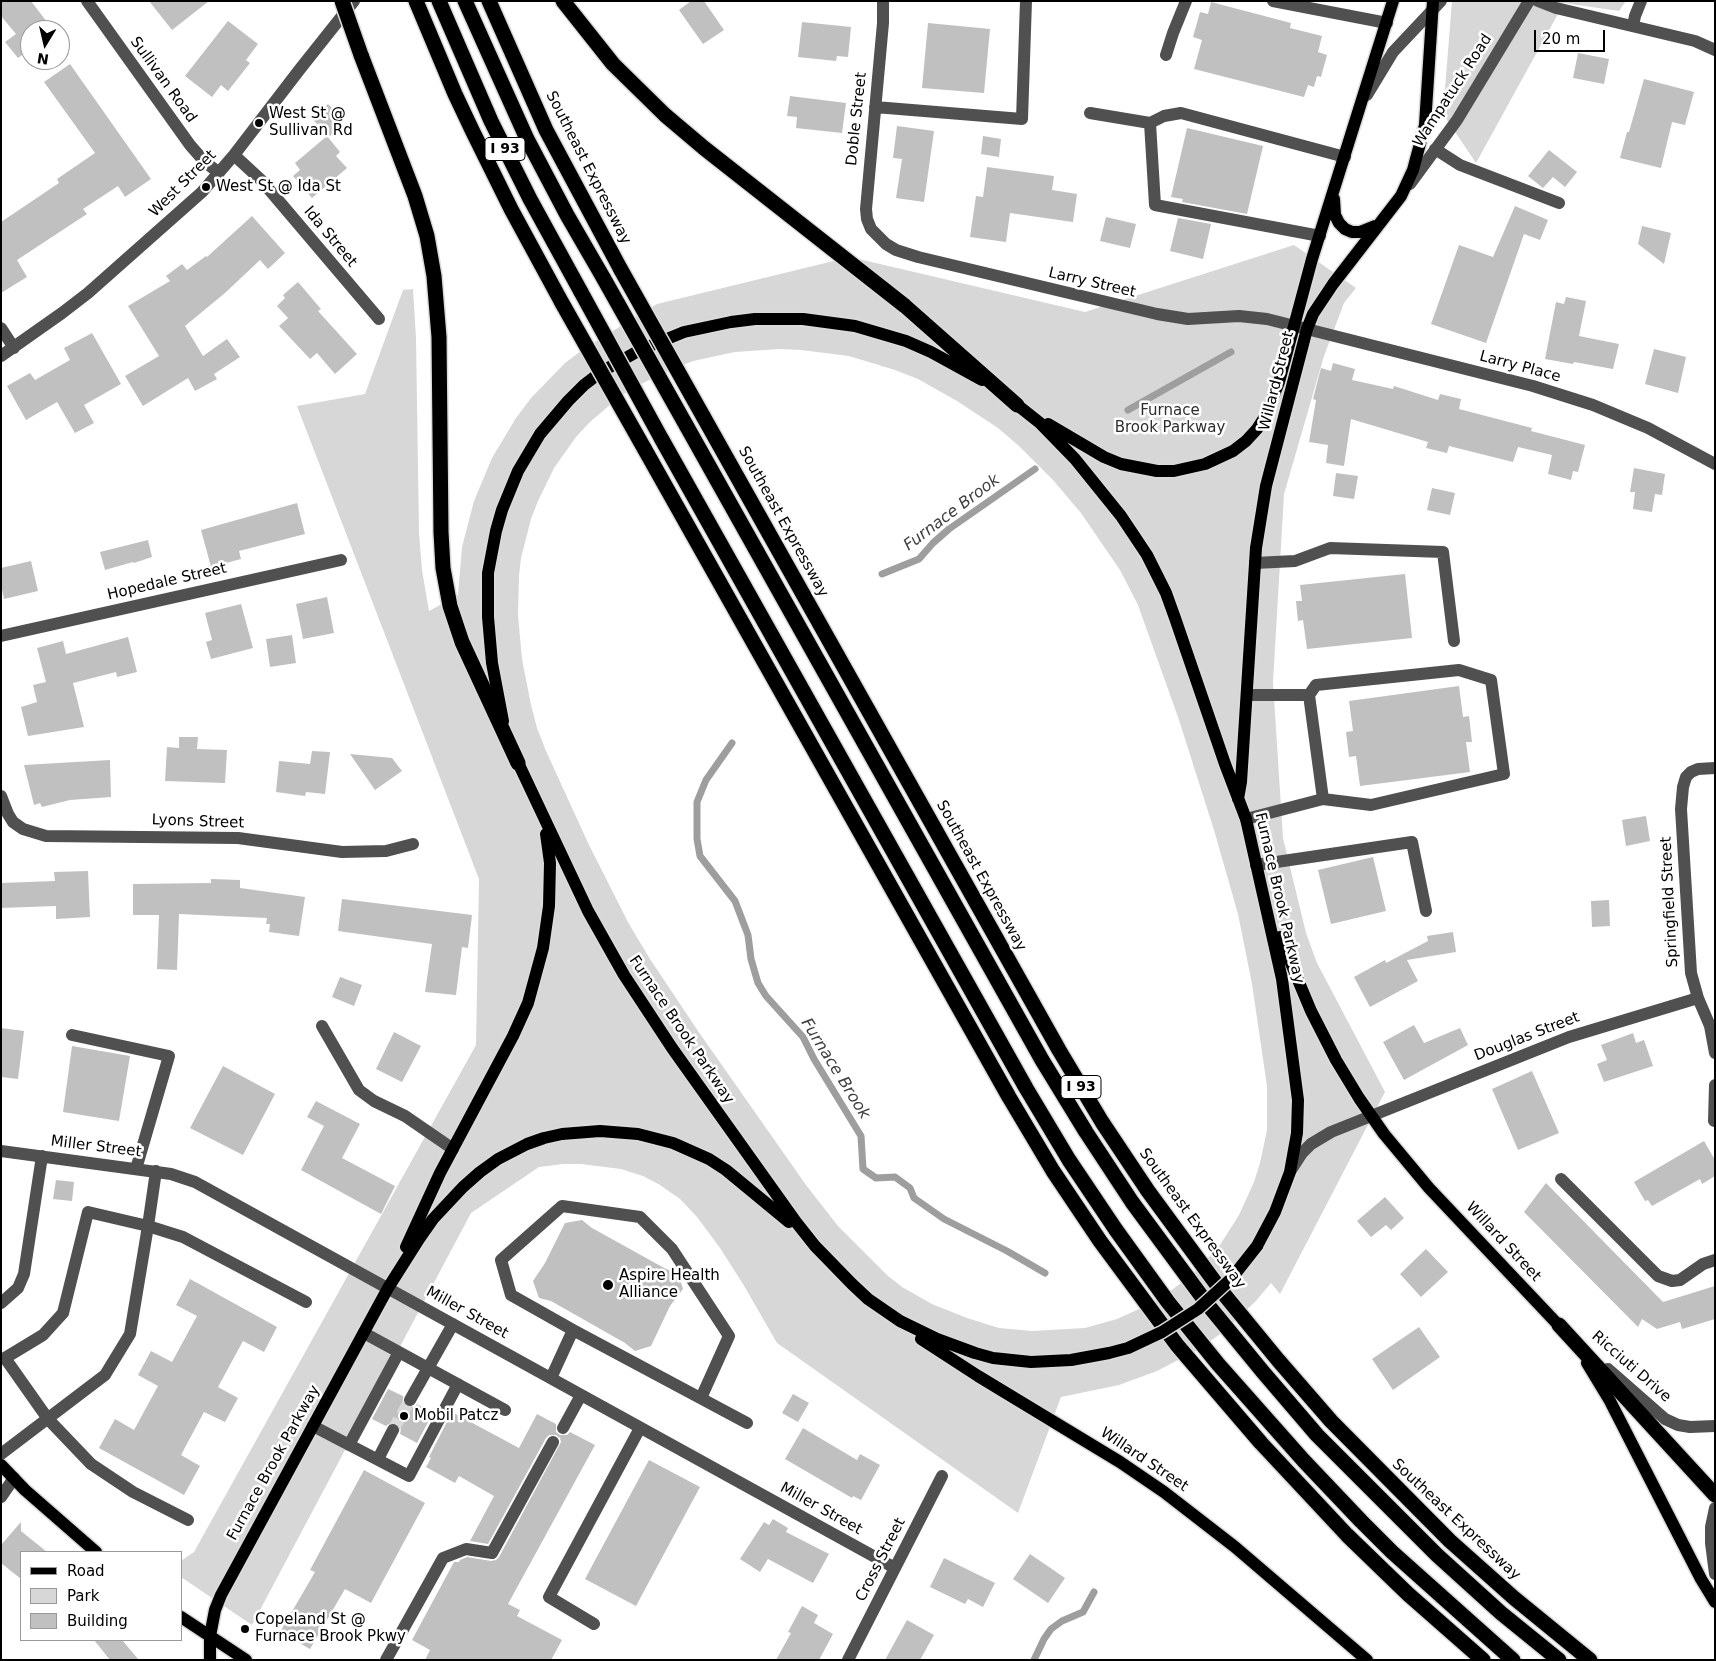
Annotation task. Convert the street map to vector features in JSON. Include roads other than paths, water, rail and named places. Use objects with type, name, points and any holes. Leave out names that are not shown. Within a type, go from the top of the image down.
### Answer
[{"type":"highway","points":[[342,1],[415,196],[427,236],[434,276],[439,337],[441,532],[443,568],[450,606],[462,642],[518,763]]},
{"type":"highway","name":"I 93","points":[[439,1],[474,85],[530,199],[661,438],[1026,1088],[1069,1160],[1168,1302],[1246,1398],[1360,1521],[1513,1660]]},
{"type":"highway","name":"I 93","points":[[465,1],[527,139],[567,215],[1030,1038],[1086,1132],[1132,1202],[1208,1305],[1317,1435],[1437,1555],[1501,1613],[1559,1660]]},
{"type":"highway","name":"Southeast Expressway","points":[[489,1],[546,130],[622,270],[1042,1020],[1098,1114],[1148,1191],[1245,1320],[1355,1447],[1421,1513],[1476,1564],[1590,1660]]},
{"type":"highway","points":[[563,1],[613,64],[665,115],[704,148],[905,306],[1019,407]]},
{"type":"highway","name":"I 93","points":[[419,8],[454,94],[511,209],[1008,1097],[1053,1171],[1126,1278],[1177,1344],[1261,1443],[1347,1535],[1408,1594],[1483,1660]]},
{"type":"highway","points":[[1559,1325],[1715,1495]]},
{"type":"main road","name":"Willard Street","points":[[1019,407],[1086,447],[1121,464],[1157,471],[1174,471],[1205,464],[1233,451],[1246,441],[1266,415],[1279,382],[1293,326],[1393,1]]},
{"type":"main road","name":"Willard Street","points":[[1238,801],[1242,782],[1255,563],[1266,486],[1307,329],[1314,314],[1334,284],[1377,225],[1401,196],[1418,157],[1425,125],[1435,4]]},
{"type":"main road","points":[[1334,194],[1336,215],[1339,223],[1345,229],[1352,232],[1360,232],[1377,225]]},
{"type":"main road","name":"Furnace Brook Parkway","points":[[388,1288],[424,1232],[463,1187],[498,1160],[527,1144],[562,1134],[619,1131],[673,1143],[709,1158],[750,1189],[815,1246],[868,1299],[885,1312],[918,1331],[956,1347],[993,1358],[1051,1362],[1090,1358],[1128,1348],[1162,1332],[1198,1309],[1231,1279],[1257,1246],[1275,1212],[1290,1172],[1298,1125],[1297,1083],[1282,979],[1267,907],[1246,819],[1238,801],[1166,593],[1147,555],[1121,516],[1091,477],[1058,442],[1019,407],[973,375],[931,352],[906,341],[855,326],[803,319],[739,321],[684,332],[646,347],[601,372],[584,385],[563,406],[540,434],[528,452],[509,490],[491,552],[487,595],[492,663],[501,713],[518,763],[588,911],[624,975],[678,1056],[791,1216],[815,1246]]},
{"type":"main road","name":"Furnace Brook Parkway","points":[[210,1660],[210,1636],[216,1610],[228,1581],[388,1288],[428,1199],[521,1020],[533,986],[544,941],[550,891],[550,863],[543,818]]},
{"type":"main road","name":"Willard Street","points":[[1267,907],[1302,991],[1324,1038],[1347,1079],[1398,1153],[1559,1325],[1584,1358],[1610,1401],[1701,1580],[1715,1602]]},
{"type":"main road","name":"Willard Street","points":[[885,1312],[959,1364],[1120,1462],[1164,1492],[1235,1547],[1367,1660]]},
{"type":"main road","points":[[1,1465],[25,1490],[95,1551]]},
{"type":"main road","points":[[182,1618],[246,1660]]},
{"type":"street","name":"Sullivan Road","points":[[87,1],[190,145],[204,161],[219,173]]},
{"type":"street","name":"West Street","points":[[1,356],[62,313],[109,275],[180,212],[219,173],[354,1]]},
{"type":"street","name":"Doble Street","points":[[877,236],[871,229],[866,209],[883,23],[883,1]]},
{"type":"street","points":[[875,107],[1022,119],[1026,1]]},
{"type":"street","points":[[1166,55],[1186,1]]},
{"type":"street","points":[[1273,1],[1387,23]]},
{"type":"street","name":"Wampatuck Road","points":[[1401,196],[1457,120],[1529,1]]},
{"type":"street","points":[[1538,1],[1556,8],[1695,41],[1715,50]]},
{"type":"street","points":[[1633,26],[1641,1]]},
{"type":"street","points":[[1359,114],[1370,89],[1393,52],[1435,4]]},
{"type":"street","points":[[1090,113],[1150,123],[1164,116],[1181,114],[1345,157]]},
{"type":"street","points":[[1150,123],[1155,205],[1320,236]]},
{"type":"street","points":[[1435,149],[1460,165],[1559,203]]},
{"type":"street","name":"Ida Street","points":[[234,155],[261,180],[379,319]]},
{"type":"street","name":"Larry Street","points":[[877,236],[896,250],[918,257],[1157,314],[1188,319],[1254,317],[1307,329]]},
{"type":"street","points":[[1,328],[14,348]]},
{"type":"street","name":"Larry Place","points":[[1307,329],[1562,395],[1593,405],[1648,428],[1715,464]]},
{"type":"street","points":[[1255,563],[1295,561],[1330,548],[1443,552],[1454,641]]},
{"type":"street","name":"Hopedale Street","points":[[1,636],[341,560]]},
{"type":"street","points":[[1246,819],[1323,799],[1372,805],[1504,774],[1491,680],[1459,670],[1316,685],[1309,695],[1323,799]]},
{"type":"street","points":[[1247,695],[1309,695]]},
{"type":"street","name":"Springfield Street","points":[[1715,768],[1698,769],[1691,772],[1686,778],[1681,799],[1689,959],[1698,998],[1712,1025],[1715,1053]]},
{"type":"street","name":"Lyons Street","points":[[1,796],[13,822],[23,829],[46,836],[220,837],[357,852],[386,851],[413,844]]},
{"type":"street","points":[[1256,865],[1412,842],[1426,911]]},
{"type":"street","name":"Douglas Street","points":[[1290,1172],[1302,1153],[1321,1137],[1371,1115],[1569,1037],[1698,998]]},
{"type":"street","points":[[322,1026],[360,1090],[374,1102],[405,1116],[453,1149]]},
{"type":"street","points":[[72,1035],[169,1056],[136,1169]]},
{"type":"street","points":[[1714,1121],[1715,1085]]},
{"type":"street","name":"Miller Street","points":[[1,1151],[156,1171],[184,1177],[195,1182],[895,1568]]},
{"type":"street","points":[[1,1303],[18,1288],[24,1274],[42,1156]]},
{"type":"street","points":[[1,1454],[106,1375],[130,1334],[156,1171]]},
{"type":"street","points":[[1561,1179],[1658,1276],[1672,1281],[1680,1280],[1703,1264],[1715,1260]]},
{"type":"street","points":[[701,1398],[730,1336],[672,1249],[640,1217],[562,1206],[501,1260],[512,1295],[573,1330],[747,1423]]},
{"type":"street","points":[[188,1520],[133,1492],[90,1464],[48,1419],[5,1358],[43,1335],[63,1313],[88,1212],[148,1226],[183,1237],[306,1302]]},
{"type":"street","points":[[410,1400],[453,1324]]},
{"type":"street","name":"Ricciuti Drive","points":[[1559,1325],[1652,1410],[1665,1419],[1678,1425],[1690,1427],[1715,1426]]},
{"type":"street","points":[[551,1378],[573,1330]]},
{"type":"street","points":[[364,1333],[505,1410]]},
{"type":"street","points":[[349,1444],[399,1352]]},
{"type":"street","points":[[313,1426],[409,1476],[458,1384]]},
{"type":"street","points":[[563,1428],[581,1395]]},
{"type":"street","points":[[594,1624],[549,1597],[640,1428]]},
{"type":"street","points":[[378,1459],[393,1430]]},
{"type":"street","points":[[386,1660],[443,1558],[466,1549],[492,1553],[554,1442]]},
{"type":"street","name":"Cross Street","points":[[848,1660],[942,1476]]},
{"type":"street","points":[[1,1497],[14,1478]]},
{"type":"street","points":[[1715,1508],[1711,1527],[1711,1543],[1715,1574]]},
{"type":"waterway","name":"Furnace Brook","points":[[1128,410],[1231,352]]},
{"type":"waterway","name":"Furnace Brook","points":[[882,574],[919,559],[949,529],[1035,469]]},
{"type":"waterway","name":"Furnace Brook","points":[[732,743],[706,780],[697,802],[697,839],[700,856],[735,901],[748,935],[751,959],[758,983],[766,996],[803,1037],[814,1059],[861,1136],[863,1169],[876,1178],[895,1177],[910,1188],[914,1198],[944,1219],[1045,1273]]},
{"type":"waterway","name":"Furnace Brook","points":[[1034,1660],[1051,1629],[1062,1621],[1083,1612],[1094,1592]]},
{"type":"tunnel","points":[[393,1430],[410,1400]]},
{"type":"place","name":"West St @ Sullivan Rd","points":[[259,123]]},
{"type":"place","name":"West St @ Ida St","points":[[206,187]]},
{"type":"place","name":"Aspire Health Alliance","points":[[608,1285]]},
{"type":"place","name":"Mobil Patcz","points":[[404,1416]]},
{"type":"place","name":"Copeland St @ Furnace Brook Pkwy","points":[[245,1629]]}]
